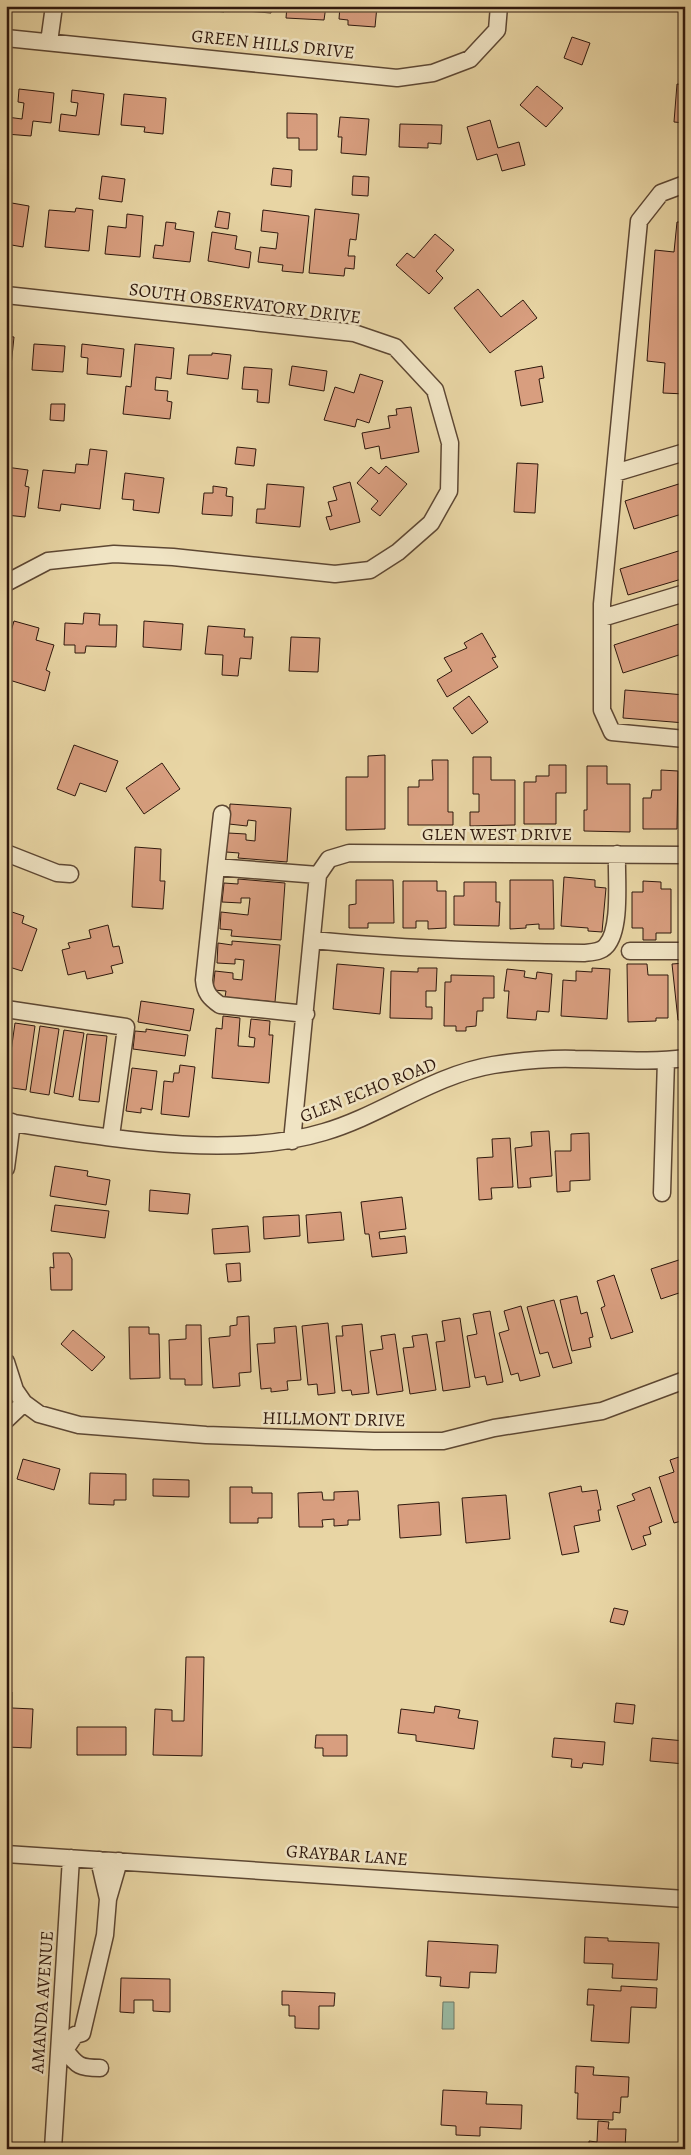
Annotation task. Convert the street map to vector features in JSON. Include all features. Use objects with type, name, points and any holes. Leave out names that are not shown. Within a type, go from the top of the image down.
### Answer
[{"type":"street","points":[[48,42],[54,6]]},
{"type":"street","name":"GREEN HILLS DRIVE","points":[[6,38],[397,78],[433,73],[470,59],[497,30],[499,6]]},
{"type":"street","points":[[685,184],[661,193],[639,221],[602,618],[602,710],[612,732],[685,739]]},
{"type":"street","name":"SOUTH OBSERVATORY DRIVE","points":[[6,295],[354,333],[395,347],[435,390],[450,443],[448,490],[431,523],[398,552],[370,570],[336,574],[173,557],[114,554],[48,561],[6,583]]},
{"type":"street","points":[[615,473],[685,452]]},
{"type":"street","points":[[602,618],[685,593]]},
{"type":"street","points":[[222,814],[205,989],[211,999],[220,1005],[306,1014]]},
{"type":"street","points":[[6,853],[57,873],[70,874]]},
{"type":"street","name":"GLEN WEST DRIVE","points":[[318,875],[329,859],[349,853],[685,854]]},
{"type":"street","points":[[313,940],[387,948],[472,952],[584,953],[598,951],[605,947],[614,933],[617,854]]},
{"type":"street","points":[[216,867],[318,875],[306,1014],[292,1141]]},
{"type":"street","points":[[630,951],[685,951]]},
{"type":"street","points":[[6,1009],[126,1027],[111,1136]]},
{"type":"street","name":"GLEN ECHO ROAD","points":[[9,1122],[147,1141],[232,1146],[292,1141],[327,1132],[442,1081],[491,1066],[537,1059],[666,1060],[685,1058]]},
{"type":"street","points":[[662,1193],[666,1060]]},
{"type":"street","points":[[6,1168],[9,1122]]},
{"type":"street","points":[[6,1362],[15,1390],[24,1403],[6,1420]]},
{"type":"street","name":"HILLMONT DRIVE","points":[[24,1403],[39,1414],[80,1425],[206,1435],[374,1441],[444,1440],[494,1428],[602,1411],[685,1380]]},
{"type":"street","name":"GRAYBAR LANE","points":[[6,1854],[685,1899]]},
{"type":"street","name":"AMANDA AVENUE","points":[[53,2149],[62,2050],[71,1858]]},
{"type":"street","points":[[99,1860],[108,1899]]},
{"type":"street","points":[[100,2068],[84,2068],[73,2061],[62,2050],[75,2035],[82,2033],[105,1935],[108,1899],[120,1861]]},
{"type":"shaded area","points":[[443,2002],[454,2002],[454,2029],[442,2029]]},
{"type":"building","points":[[188,6],[224,6],[224,12],[188,8]]},
{"type":"building","points":[[234,6],[272,6],[271,13],[233,10]]},
{"type":"building","points":[[287,6],[326,6],[324,20],[286,18]]},
{"type":"building","points":[[340,6],[377,6],[375,27],[348,25],[348,20],[339,19]]},
{"type":"building","points":[[684,32],[685,75],[681,75]]},
{"type":"building","points":[[572,37],[590,43],[582,65],[564,58]]},
{"type":"building","points":[[677,84],[685,85],[685,123],[674,122]]},
{"type":"building","points":[[537,86],[563,108],[546,127],[520,105]]},
{"type":"building","points":[[19,89],[54,93],[51,123],[33,121],[31,136],[6,134],[7,117],[22,119],[24,103],[18,102]]},
{"type":"building","points":[[72,90],[104,94],[99,135],[59,131],[61,114],[76,116],[78,103],[71,102]]},
{"type":"building","points":[[124,94],[166,98],[163,134],[144,132],[145,127],[121,125]]},
{"type":"building","points":[[287,113],[317,114],[317,150],[299,150],[299,138],[287,138]]},
{"type":"building","points":[[340,117],[369,119],[366,155],[341,153],[342,137],[338,137]]},
{"type":"building","points":[[490,120],[498,148],[519,142],[525,165],[502,171],[497,154],[477,160],[467,127]]},
{"type":"building","points":[[400,124],[442,125],[441,144],[428,143],[428,148],[399,147]]},
{"type":"building","points":[[273,168],[292,170],[291,187],[271,185]]},
{"type":"building","points":[[102,176],[125,179],[122,202],[99,199]]},
{"type":"building","points":[[353,176],[369,177],[368,196],[352,195]]},
{"type":"building","points":[[6,202],[29,206],[23,247],[6,244]]},
{"type":"building","points":[[76,208],[93,210],[89,251],[45,247],[49,210],[75,212]]},
{"type":"building","points":[[315,209],[359,214],[356,240],[350,239],[348,256],[355,256],[354,269],[345,268],[344,276],[309,273]]},
{"type":"building","points":[[263,210],[309,216],[303,273],[282,271],[283,265],[258,262],[260,247],[276,249],[278,233],[261,231]]},
{"type":"building","points":[[218,211],[230,213],[228,229],[215,227]]},
{"type":"building","points":[[127,214],[143,216],[140,257],[105,254],[108,226],[126,228]]},
{"type":"building","points":[[166,222],[176,223],[175,229],[194,232],[190,262],[153,258],[155,245],[163,246]]},
{"type":"building","points":[[677,222],[685,222],[685,394],[663,393],[665,363],[647,361],[655,250],[674,252]]},
{"type":"building","points":[[212,232],[237,236],[235,249],[251,252],[249,268],[208,261]]},
{"type":"building","points":[[435,234],[454,250],[436,271],[443,278],[429,294],[396,265],[407,253],[414,258]]},
{"type":"building","points":[[478,289],[501,317],[523,300],[537,318],[490,353],[454,308]]},
{"type":"building","points":[[6,336],[14,337],[11,366],[7,365],[7,372]]},
{"type":"building","points":[[34,344],[65,346],[63,372],[32,370]]},
{"type":"building","points":[[82,344],[124,349],[121,377],[87,374],[88,358],[81,357]]},
{"type":"building","points":[[135,344],[174,348],[171,379],[156,377],[155,390],[168,391],[167,401],[172,402],[170,419],[123,414],[126,386],[131,387]]},
{"type":"building","points":[[212,353],[231,355],[228,379],[187,374],[189,355],[212,355]]},
{"type":"building","points":[[292,366],[327,371],[324,391],[289,385]]},
{"type":"building","points":[[542,366],[544,378],[539,379],[543,402],[521,406],[515,371]]},
{"type":"building","points":[[244,367],[272,369],[269,403],[257,402],[258,390],[242,389]]},
{"type":"building","points":[[360,374],[383,381],[369,423],[357,419],[355,427],[324,420],[335,387],[354,393]]},
{"type":"building","points":[[51,404],[65,404],[64,421],[50,420]]},
{"type":"building","points":[[411,407],[419,452],[381,459],[379,446],[365,449],[362,433],[390,428],[388,416],[397,415],[396,409]]},
{"type":"building","points":[[237,447],[256,449],[254,466],[235,464]]},
{"type":"building","points":[[90,449],[107,451],[100,509],[61,504],[60,511],[38,508],[43,470],[75,473],[76,464],[88,465]]},
{"type":"building","points":[[517,463],[538,464],[535,513],[514,512]]},
{"type":"building","points":[[386,466],[407,484],[380,516],[371,509],[378,501],[357,483],[371,467],[379,474]]},
{"type":"building","points":[[6,467],[28,470],[25,486],[29,487],[25,517],[6,515]]},
{"type":"building","points":[[125,473],[164,478],[159,513],[133,510],[134,500],[122,499]]},
{"type":"building","points":[[350,482],[360,522],[330,530],[326,517],[332,516],[328,502],[337,500],[333,487]]},
{"type":"building","points":[[685,482],[685,513],[634,529],[625,501]]},
{"type":"building","points":[[267,484],[304,487],[300,527],[256,523],[257,509],[265,509]]},
{"type":"building","points":[[213,486],[227,488],[226,496],[233,497],[232,516],[202,514],[204,493],[213,493]]},
{"type":"building","points":[[685,549],[685,578],[628,595],[620,569]]},
{"type":"building","points":[[84,613],[100,614],[99,625],[117,625],[116,647],[86,646],[85,653],[75,653],[75,645],[64,645],[65,623],[83,624]]},
{"type":"building","points":[[14,621],[39,628],[36,640],[54,645],[46,670],[50,672],[45,691],[6,679],[6,648]]},
{"type":"building","points":[[144,621],[183,624],[181,650],[143,647]]},
{"type":"building","points":[[685,622],[685,653],[623,673],[614,645]]},
{"type":"building","points":[[208,626],[245,629],[244,637],[253,637],[251,659],[240,658],[238,676],[222,675],[223,655],[205,654]]},
{"type":"building","points":[[482,633],[496,657],[492,658],[498,667],[447,697],[437,680],[452,671],[444,658],[467,648],[464,643]]},
{"type":"building","points":[[291,637],[320,638],[318,672],[289,671]]},
{"type":"building","points":[[625,690],[685,695],[685,723],[623,718]]},
{"type":"building","points":[[469,696],[488,722],[472,734],[453,708]]},
{"type":"building","points":[[74,745],[118,761],[106,792],[80,783],[75,796],[57,789]]},
{"type":"building","points":[[385,755],[385,829],[346,830],[346,777],[368,777],[368,756]]},
{"type":"building","points":[[473,757],[491,757],[491,780],[515,780],[515,825],[470,826],[470,812],[479,812],[479,794],[473,794]]},
{"type":"building","points":[[432,760],[448,760],[448,812],[453,812],[453,825],[408,825],[408,787],[419,787],[419,780],[433,780]]},
{"type":"building","points":[[162,763],[180,789],[144,814],[126,788]]},
{"type":"building","points":[[549,765],[566,765],[566,793],[556,793],[556,824],[524,824],[524,782],[536,782],[536,776],[549,776]]},
{"type":"building","points":[[587,766],[607,766],[607,784],[630,784],[630,832],[584,831],[584,810],[587,810]]},
{"type":"building","points":[[661,770],[678,771],[677,829],[643,829],[643,798],[651,798],[652,790],[661,790]]},
{"type":"building","points":[[230,804],[291,808],[287,862],[238,858],[239,853],[226,852],[228,833],[246,834],[246,840],[255,841],[256,821],[248,820],[247,826],[229,824]]},
{"type":"building","points":[[135,847],[161,849],[160,881],[165,881],[163,909],[132,907]]},
{"type":"building","points":[[564,877],[595,880],[595,887],[606,888],[602,932],[588,931],[588,928],[561,926]]},
{"type":"building","points":[[238,879],[285,883],[281,940],[231,936],[232,930],[220,929],[221,912],[248,915],[250,898],[241,898],[241,903],[222,902],[224,883],[238,884]]},
{"type":"building","points":[[356,880],[393,880],[394,923],[368,923],[368,928],[349,928],[349,905],[356,904]]},
{"type":"building","points":[[510,880],[553,880],[554,929],[539,929],[539,924],[526,925],[526,928],[510,929]]},
{"type":"building","points":[[403,881],[437,881],[437,891],[446,891],[446,928],[428,929],[428,921],[416,921],[416,928],[403,928]]},
{"type":"building","points":[[643,881],[661,882],[661,889],[671,889],[671,933],[656,933],[656,940],[643,940],[643,928],[632,928],[632,892],[643,892]]},
{"type":"building","points":[[464,882],[496,882],[496,902],[500,902],[499,926],[454,925],[454,896],[464,896]]},
{"type":"building","points":[[6,910],[24,916],[22,923],[37,929],[22,971],[6,966]]},
{"type":"building","points":[[108,925],[113,947],[119,946],[123,963],[111,966],[113,973],[87,979],[85,971],[68,975],[62,950],[70,948],[68,943],[91,938],[89,930]]},
{"type":"building","points":[[232,941],[280,945],[275,1002],[225,997],[226,991],[213,990],[215,971],[233,973],[233,979],[242,980],[244,960],[235,959],[235,964],[217,963],[218,943],[232,945]]},
{"type":"building","points":[[685,963],[685,1020],[678,1020],[672,964]]},
{"type":"building","points":[[337,964],[384,968],[380,1014],[333,1009]]},
{"type":"building","points":[[627,964],[647,964],[648,975],[668,975],[668,1018],[656,1018],[656,1021],[628,1022]]},
{"type":"building","points":[[418,968],[437,968],[436,991],[426,991],[426,1007],[432,1007],[432,1019],[390,1018],[391,971],[418,972]]},
{"type":"building","points":[[592,968],[610,969],[607,1019],[561,1016],[563,980],[576,981],[576,971],[592,972]]},
{"type":"building","points":[[507,969],[525,971],[524,977],[536,979],[537,972],[552,974],[549,1012],[537,1011],[536,1020],[507,1018],[509,991],[504,991]]},
{"type":"building","points":[[451,975],[494,976],[494,998],[483,998],[483,1011],[477,1011],[476,1026],[466,1027],[466,1031],[456,1031],[456,1026],[444,1026],[445,982],[451,982]]},
{"type":"building","points":[[141,1001],[194,1009],[190,1031],[138,1022]]},
{"type":"building","points":[[223,1016],[240,1018],[238,1046],[254,1047],[255,1038],[249,1037],[251,1019],[270,1021],[269,1035],[273,1035],[269,1083],[212,1078],[216,1028],[222,1029]]},
{"type":"building","points":[[6,1021],[11,1022],[6,1056]]},
{"type":"building","points":[[15,1023],[35,1026],[26,1090],[6,1087]]},
{"type":"building","points":[[40,1026],[59,1029],[49,1095],[30,1092]]},
{"type":"building","points":[[146,1029],[188,1035],[185,1056],[133,1049],[135,1031],[146,1032]]},
{"type":"building","points":[[64,1030],[84,1033],[73,1097],[54,1093]]},
{"type":"building","points":[[87,1034],[107,1036],[99,1102],[79,1100]]},
{"type":"building","points":[[180,1065],[195,1067],[189,1117],[161,1114],[164,1081],[173,1082],[174,1073],[179,1073]]},
{"type":"building","points":[[132,1068],[157,1071],[152,1110],[141,1108],[141,1113],[126,1111]]},
{"type":"building","points":[[549,1131],[552,1176],[530,1178],[531,1187],[518,1188],[515,1148],[532,1146],[531,1132]]},
{"type":"building","points":[[589,1133],[590,1180],[570,1181],[570,1191],[557,1192],[555,1151],[571,1151],[571,1134]]},
{"type":"building","points":[[510,1138],[513,1187],[491,1188],[492,1199],[479,1200],[477,1158],[493,1157],[492,1139]]},
{"type":"building","points":[[55,1166],[88,1171],[87,1176],[110,1180],[106,1205],[50,1196]]},
{"type":"building","points":[[150,1190],[190,1194],[188,1214],[149,1211]]},
{"type":"building","points":[[402,1197],[406,1229],[379,1232],[380,1239],[405,1236],[407,1253],[372,1257],[369,1234],[365,1234],[361,1202]]},
{"type":"building","points":[[55,1205],[109,1211],[105,1238],[51,1231]]},
{"type":"building","points":[[341,1212],[344,1240],[308,1243],[306,1215]]},
{"type":"building","points":[[299,1215],[300,1236],[264,1239],[263,1217]]},
{"type":"building","points":[[248,1226],[250,1252],[214,1254],[212,1229]]},
{"type":"building","points":[[53,1253],[69,1253],[72,1259],[72,1290],[51,1290],[50,1267],[54,1268]]},
{"type":"building","points":[[685,1258],[685,1291],[661,1299],[651,1269]]},
{"type":"building","points":[[240,1263],[241,1281],[228,1282],[226,1264]]},
{"type":"building","points":[[614,1275],[633,1332],[611,1339],[601,1308],[605,1306],[597,1281]]},
{"type":"building","points":[[577,1296],[581,1314],[587,1312],[593,1337],[589,1338],[591,1347],[572,1351],[560,1300]]},
{"type":"building","points":[[554,1300],[572,1363],[553,1368],[548,1352],[540,1354],[527,1307]]},
{"type":"building","points":[[521,1306],[540,1376],[520,1381],[518,1373],[511,1375],[499,1333],[509,1330],[504,1311]]},
{"type":"building","points":[[490,1311],[503,1382],[487,1385],[485,1376],[475,1378],[467,1336],[477,1334],[473,1314]]},
{"type":"building","points":[[249,1316],[251,1372],[239,1373],[240,1386],[213,1388],[209,1338],[230,1336],[230,1326],[237,1325],[237,1317]]},
{"type":"building","points":[[460,1318],[470,1387],[443,1391],[436,1342],[445,1341],[442,1321]]},
{"type":"building","points":[[328,1323],[335,1393],[318,1395],[317,1384],[308,1385],[302,1326]]},
{"type":"building","points":[[362,1324],[369,1393],[352,1395],[351,1390],[342,1391],[336,1336],[343,1336],[342,1326]]},
{"type":"building","points":[[186,1325],[201,1325],[202,1385],[185,1385],[185,1379],[170,1379],[169,1340],[186,1339]]},
{"type":"building","points":[[296,1326],[301,1380],[287,1381],[288,1390],[271,1392],[271,1388],[261,1389],[257,1344],[275,1343],[274,1328]]},
{"type":"building","points":[[129,1327],[149,1327],[149,1334],[159,1334],[160,1378],[130,1379]]},
{"type":"building","points":[[73,1330],[105,1357],[92,1371],[61,1344]]},
{"type":"building","points":[[395,1334],[403,1391],[377,1395],[370,1351],[383,1349],[381,1336]]},
{"type":"building","points":[[427,1334],[436,1390],[410,1394],[403,1348],[414,1347],[412,1336]]},
{"type":"building","points":[[685,1455],[685,1520],[674,1523],[659,1477],[674,1472],[670,1460]]},
{"type":"building","points":[[23,1459],[60,1469],[54,1490],[17,1479]]},
{"type":"building","points":[[90,1473],[126,1474],[126,1500],[114,1500],[114,1505],[89,1504]]},
{"type":"building","points":[[153,1479],[189,1480],[189,1497],[153,1496]]},
{"type":"building","points":[[581,1486],[582,1492],[597,1490],[601,1510],[598,1510],[600,1521],[574,1526],[579,1552],[562,1555],[549,1493]]},
{"type":"building","points":[[230,1487],[252,1487],[252,1493],[272,1493],[272,1518],[258,1518],[258,1523],[230,1523]]},
{"type":"building","points":[[650,1487],[662,1522],[649,1527],[651,1534],[643,1536],[646,1545],[632,1550],[617,1506],[635,1500],[632,1494]]},
{"type":"building","points":[[358,1491],[360,1520],[348,1520],[348,1525],[334,1526],[334,1519],[322,1520],[323,1527],[299,1527],[298,1493],[322,1492],[323,1500],[334,1500],[334,1492]]},
{"type":"building","points":[[506,1495],[510,1539],[466,1543],[462,1498]]},
{"type":"building","points":[[439,1502],[441,1535],[400,1538],[398,1505]]},
{"type":"building","points":[[614,1608],[628,1611],[624,1625],[610,1622]]},
{"type":"building","points":[[186,1657],[204,1657],[202,1756],[153,1755],[155,1709],[172,1710],[172,1721],[184,1721]]},
{"type":"building","points":[[6,1692],[12,1692],[12,1708],[33,1709],[31,1748],[6,1747]]},
{"type":"building","points":[[616,1703],[635,1705],[633,1724],[614,1722]]},
{"type":"building","points":[[435,1706],[460,1710],[458,1718],[478,1721],[474,1749],[416,1741],[416,1735],[398,1733],[401,1709],[434,1713]]},
{"type":"building","points":[[77,1727],[126,1727],[126,1755],[77,1755]]},
{"type":"building","points":[[316,1735],[347,1735],[347,1756],[323,1756],[323,1748],[315,1748]]},
{"type":"building","points":[[554,1738],[605,1742],[603,1765],[583,1763],[582,1768],[571,1767],[572,1759],[552,1757]]},
{"type":"building","points":[[652,1738],[685,1741],[685,1764],[650,1761]]},
{"type":"building","points":[[585,1937],[608,1938],[608,1941],[659,1943],[657,1980],[612,1978],[613,1964],[584,1963]]},
{"type":"building","points":[[428,1941],[498,1945],[496,1973],[470,1972],[469,1988],[440,1986],[441,1977],[426,1976]]},
{"type":"building","points":[[121,1978],[170,1979],[170,2012],[153,2011],[153,2000],[134,2000],[134,2013],[120,2012]]},
{"type":"building","points":[[621,1986],[657,1988],[656,2008],[631,2007],[629,2043],[591,2041],[594,2005],[587,2005],[588,1989],[621,1991]]},
{"type":"building","points":[[282,1991],[335,1993],[334,2006],[319,2006],[319,2029],[295,2028],[295,2016],[289,2016],[289,2005],[282,2005]]},
{"type":"building","points":[[576,2066],[594,2067],[593,2075],[629,2077],[628,2097],[621,2097],[620,2113],[613,2112],[613,2120],[577,2119],[578,2093],[575,2093]]},
{"type":"building","points":[[443,2090],[487,2092],[486,2104],[522,2105],[521,2129],[480,2127],[480,2136],[456,2135],[456,2126],[441,2125]]},
{"type":"building","points":[[598,2121],[609,2122],[608,2129],[626,2129],[625,2149],[589,2149],[589,2141],[597,2142]]}]
